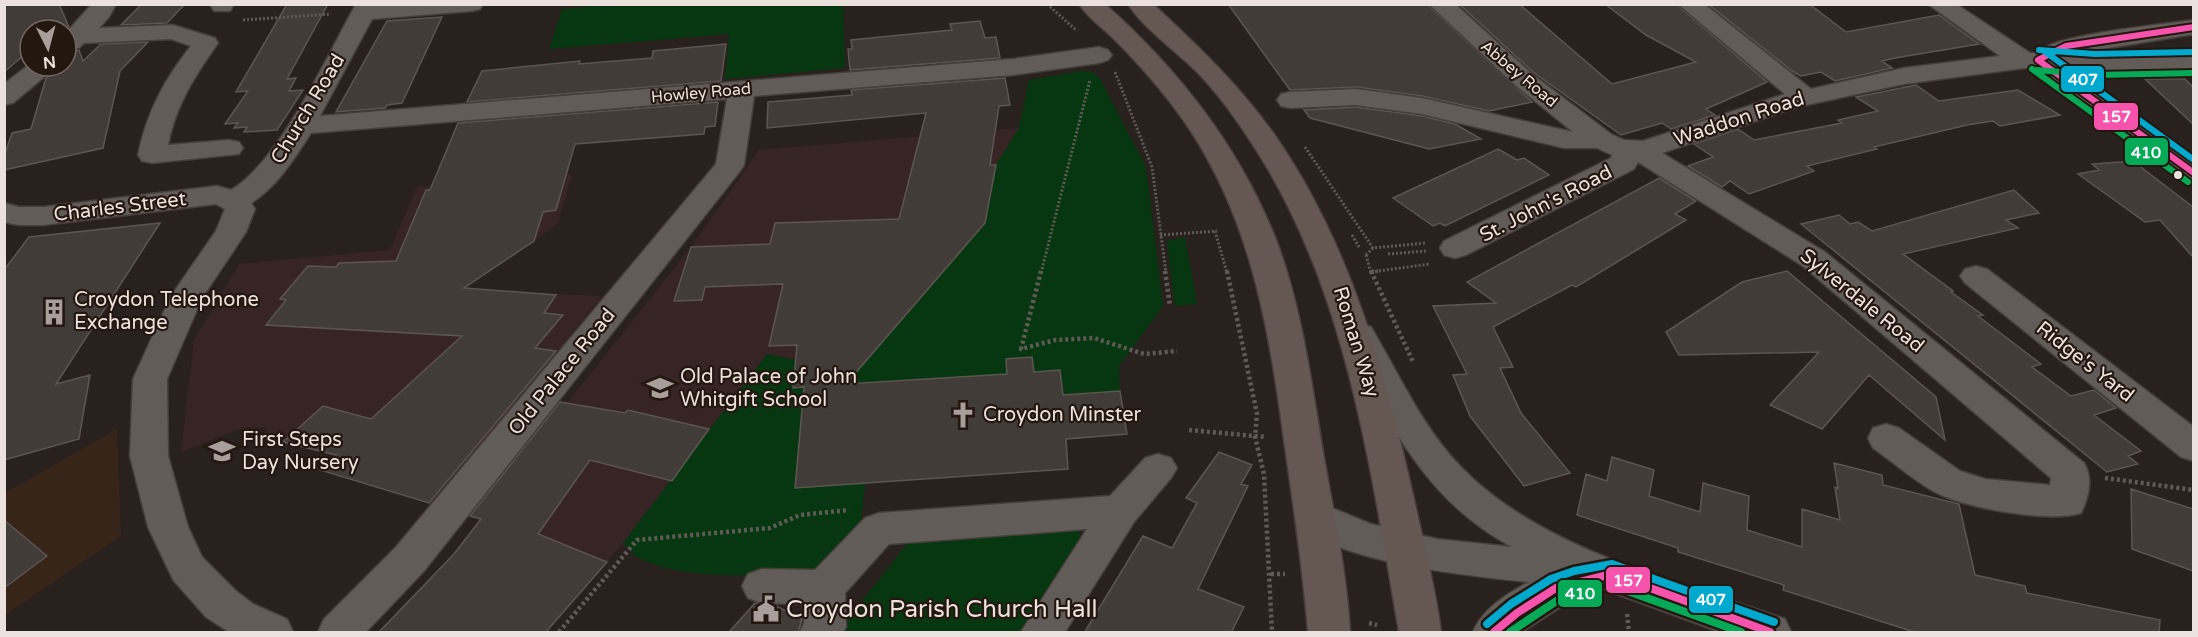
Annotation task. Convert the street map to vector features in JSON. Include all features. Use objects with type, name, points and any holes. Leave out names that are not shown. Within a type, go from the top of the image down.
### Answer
[{"type":"main road","points":[[1090,4],[1125,35],[1174,88],[1211,139],[1230,172],[1263,246],[1275,287],[1288,348],[1315,518],[1329,633]]},
{"type":"main road","name":"Roman Way","points":[[1139,4],[1167,28],[1219,81],[1248,117],[1295,190],[1335,274],[1351,320],[1382,436],[1420,633]]},
{"type":"street","points":[[78,35],[101,12],[104,4]]},
{"type":"street","points":[[367,8],[472,4]]},
{"type":"street","name":"Abbey Road","points":[[1440,4],[1523,79],[1622,147]]},
{"type":"street","points":[[1689,4],[1805,97]]},
{"type":"street","points":[[1939,4],[2031,60],[2193,173]]},
{"type":"street","name":"Church Road","points":[[236,200],[255,188],[274,167],[302,126],[367,8]]},
{"type":"street","points":[[2031,60],[2066,46],[2193,27]]},
{"type":"street","points":[[78,40],[173,32],[206,42],[171,89],[158,122],[152,155],[229,148]]},
{"type":"street","name":"Howley Road","points":[[302,126],[1013,67],[1099,55]]},
{"type":"street","name":"Waddon Road","points":[[1290,100],[1356,97],[1422,106],[1564,140],[1622,147],[1805,97],[1904,76],[2031,60],[2095,65],[2193,62]]},
{"type":"street","points":[[4,97],[29,78]]},
{"type":"street","name":"Old Palace Road","points":[[339,633],[410,559],[730,165],[742,89]]},
{"type":"street","name":"St. John's Road","points":[[1439,252],[1624,163],[1622,147]]},
{"type":"street","name":"Sylverdale Road","points":[[1622,147],[1814,259],[2071,473]]},
{"type":"street","name":"Charles Street","points":[[17,214],[217,195],[236,200]]},
{"type":"street","points":[[236,200],[240,210],[231,232],[187,297],[150,379],[149,456],[168,527],[188,569],[221,604],[238,617],[272,633]]},
{"type":"street","points":[[4,234],[17,214]]},
{"type":"street","name":"Ridge's Yard","points":[[1976,276],[2193,447]]},
{"type":"street","points":[[1351,320],[1423,445],[1449,478],[1472,500],[1511,526],[1612,574],[1770,633]]},
{"type":"street","points":[[1886,438],[1947,481],[1984,494],[2067,502],[2071,473]]},
{"type":"street","points":[[1042,633],[1120,512],[1158,468]]},
{"type":"street","points":[[821,633],[825,627],[824,588],[879,529],[1120,512]]},
{"type":"street","points":[[1315,518],[1364,538],[1437,556],[1612,574]]},
{"type":"street","points":[[1494,633],[1524,608],[1556,588],[1576,581],[1612,574]]},
{"type":"street","points":[[762,586],[824,588]]},
{"type":"path","points":[[228,10],[367,8]]},
{"type":"path","points":[[1170,306],[1152,167],[1139,128],[1110,62],[1099,55],[1092,72],[1021,349],[1055,340],[1094,338],[1144,354],[1177,351]]},
{"type":"path","points":[[1215,231],[1226,268],[1257,414],[1255,437],[1264,474],[1271,574],[1272,633]]},
{"type":"path","points":[[1161,235],[1222,231]]},
{"type":"path","points":[[1425,243],[1439,252],[1371,272],[1366,255],[1373,248],[1425,243]]},
{"type":"path","points":[[1388,254],[1439,252]]},
{"type":"path","points":[[1226,268],[1232,269]]},
{"type":"path","points":[[1189,430],[1268,437]]},
{"type":"path","points":[[2071,473],[2193,490]]},
{"type":"path","points":[[559,633],[637,540],[770,528],[800,514],[852,510]]},
{"type":"shaded area","name":"Old Palace of John Whitgift School","points":[[1019,128],[996,165],[985,223],[856,372],[767,354],[623,543],[545,632],[389,632],[381,629],[454,554],[567,403],[691,247],[759,150]]},
{"type":"shaded area","points":[[572,174],[558,224],[462,290],[602,296],[434,505],[320,470],[335,455],[261,436],[268,428],[245,427],[181,452],[194,340],[239,264],[390,250],[417,187]]},
{"type":"shaded area","points":[[117,429],[121,536],[5,615],[5,493]]},
{"type":"green space","points":[[618,4],[843,5],[845,68],[725,79],[729,34],[549,49],[562,9]]},
{"type":"green space","points":[[1082,71],[1092,72],[1099,77],[1146,167],[1163,306],[1119,366],[1120,391],[1063,395],[1060,371],[1034,372],[1032,357],[1007,374],[855,383],[856,372],[985,223],[996,165],[1019,128],[1029,80]]},
{"type":"green space","points":[[1185,237],[1197,304],[1175,306],[1167,241]]},
{"type":"green space","points":[[767,354],[795,360],[793,388],[804,387],[795,488],[865,483],[861,525],[815,573],[748,576],[698,573],[674,570],[636,556],[623,543]]},
{"type":"green space","points":[[1070,525],[1079,532],[1082,547],[1023,632],[838,632],[913,536]]},
{"type":"building","points":[[4,4],[59,4],[65,18],[18,18],[18,60],[4,72]]},
{"type":"building","points":[[142,4],[185,4],[167,23],[121,25]]},
{"type":"building","points":[[287,4],[328,4],[287,79],[296,78],[289,91],[303,90],[277,130],[244,132],[247,127],[234,128],[238,123],[225,124],[248,91],[236,92]]},
{"type":"building","points":[[1228,4],[1427,4],[1532,102],[1489,111],[1422,96],[1356,87],[1290,90]]},
{"type":"building","points":[[1459,4],[1519,4],[1612,84],[1696,62],[1646,35],[1605,4],[1676,4],[1767,82],[1706,109],[1715,115],[1671,129],[1662,123],[1621,135],[1533,72]]},
{"type":"building","points":[[1708,4],[1809,4],[1846,32],[1939,15],[1979,44],[1882,61],[1892,68],[1835,81],[1821,72],[1801,76]]},
{"type":"building","points":[[442,17],[402,103],[387,105],[385,108],[336,112],[387,21]]},
{"type":"building","points":[[980,21],[985,38],[996,37],[1000,58],[850,70],[848,49],[852,49],[851,40],[952,30],[950,24]]},
{"type":"building","points":[[148,42],[120,71],[103,148],[4,170],[4,156],[12,133],[31,129],[46,78],[78,78],[78,50],[83,61],[101,44]]},
{"type":"building","points":[[726,44],[721,81],[467,102],[482,71],[580,61],[579,64],[652,58],[653,51]]},
{"type":"building","points":[[1005,78],[1010,105],[999,106],[990,165],[996,165],[985,223],[846,384],[1007,374],[1006,359],[1032,357],[1034,372],[1060,370],[1063,395],[1120,391],[1127,434],[1066,439],[1068,469],[795,488],[804,387],[793,388],[797,345],[769,346],[783,284],[705,287],[702,300],[674,301],[691,247],[770,244],[775,223],[899,219],[926,113],[767,128],[768,102],[852,95],[851,90]]},
{"type":"building","points":[[2145,79],[2185,79],[2193,87],[2193,124]]},
{"type":"building","points":[[1916,85],[1939,101],[2018,90],[2060,115],[2000,126],[1993,121],[1967,125],[1874,147],[1877,149],[1807,166],[1814,171],[1749,194],[1730,181],[1722,187],[1688,166],[1713,157],[1694,144],[1738,129],[1754,140],[1842,123],[1838,120],[1878,111],[1856,97]]},
{"type":"building","points":[[718,102],[715,126],[705,127],[704,134],[575,144],[556,210],[543,212],[534,241],[464,288],[556,295],[544,313],[563,315],[535,348],[556,351],[429,503],[320,470],[336,455],[283,442],[323,406],[371,419],[462,336],[266,325],[286,300],[280,299],[308,266],[336,267],[339,263],[396,261],[426,190],[430,190],[458,123]]},
{"type":"building","points":[[1356,107],[1422,116],[1455,124],[1481,139],[1429,149],[1310,118],[1304,110]]},
{"type":"building","points":[[1498,149],[1517,160],[1524,158],[1549,175],[1445,226],[1440,223],[1433,226],[1393,198]]},
{"type":"building","points":[[2133,161],[2193,207],[2193,257],[2160,220],[2145,222],[2078,174],[2099,170],[2092,164]]},
{"type":"building","points":[[1659,178],[1696,201],[1675,214],[1686,220],[1576,287],[1572,285],[1493,327],[1513,367],[1500,368],[1521,413],[1570,473],[1524,486],[1470,416],[1453,375],[1467,374],[1433,306],[1496,303],[1467,282]]},
{"type":"building","points":[[2014,190],[2039,213],[2006,220],[2018,228],[1903,254],[1953,291],[1951,292],[1983,315],[1978,316],[2041,364],[2032,367],[2071,396],[2094,390],[2116,408],[2094,415],[2141,451],[2128,456],[2138,464],[2107,472],[1801,224],[1839,215],[1850,224],[1858,222],[1872,231]]},
{"type":"building","name":"Croydon Telephone Exchange","points":[[160,223],[56,384],[90,375],[79,439],[4,460],[4,270],[29,237]]},
{"type":"building","points":[[1787,271],[1936,397],[1945,440],[1869,375],[1822,429],[1770,405],[1819,352],[1679,355],[1666,332],[1742,282]]},
{"type":"building","points":[[560,402],[625,413],[628,410],[709,429],[672,481],[590,460],[538,534],[607,562],[545,633],[378,633],[454,554],[481,519],[470,516]]},
{"type":"building","points":[[1219,452],[1252,465],[1241,484],[1248,486],[1198,589],[1244,607],[1231,633],[1084,633],[1143,536],[1172,548],[1197,503],[1186,498]]},
{"type":"building","points":[[1612,457],[1654,470],[1649,496],[1700,512],[1703,483],[1749,496],[1747,530],[1802,547],[1802,509],[1840,520],[1834,463],[1882,475],[1883,485],[1959,504],[1975,575],[2025,586],[2027,593],[2160,620],[2159,633],[1918,633],[1783,590],[1784,585],[1678,552],[1678,548],[1577,515],[1586,474],[1607,481]]},
{"type":"building","points":[[2131,489],[2193,509],[2193,571],[2132,549]]},
{"type":"building","points":[[4,520],[47,556],[4,588]]},
{"type":"building","name":"Croydon Parish Church Hall","points":[[755,603],[776,606],[802,619],[798,633],[728,633]]},
{"type":"transit line","name":"157","points":[[2038,60],[2066,46],[2194,27]]},
{"type":"transit line","name":"407","points":[[2039,50],[2095,54],[2194,52]]},
{"type":"transit line","name":"407","points":[[2044,51],[2194,160]]},
{"type":"transit line","name":"157","points":[[2038,60],[2194,173]]},
{"type":"transit line","name":"410","points":[[2032,69],[2188,182]]},
{"type":"transit line","name":"410","points":[[2037,70],[2095,75],[2194,73]]},
{"type":"transit line","name":"407","points":[[1487,624],[1511,604],[1551,579],[1574,571],[1612,564],[1774,622]]},
{"type":"transit line","name":"157","points":[[1494,632],[1517,613],[1556,588],[1612,574],[1770,632]]},
{"type":"transit line","name":"410","points":[[1510,632],[1561,598],[1611,585],[1741,632]]},
{"type":"place","name":"Croydon Telephone Exchange","points":[[54,312]]},
{"type":"place","name":"Old Palace of John Whitgift School","points":[[660,388]]},
{"type":"place","name":"Croydon Minster","points":[[963,415]]},
{"type":"place","name":"First Steps Day Nursery","points":[[222,451]]},
{"type":"place","name":"Croydon Parish Church Hall","points":[[766,609]]}]
